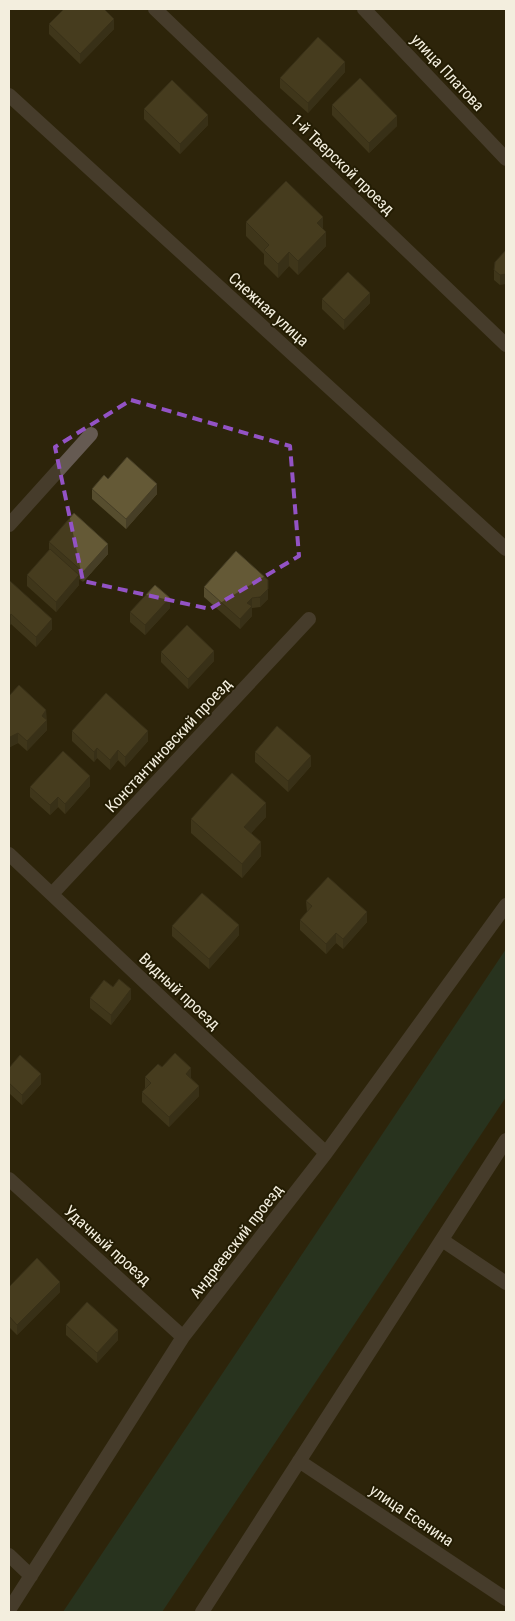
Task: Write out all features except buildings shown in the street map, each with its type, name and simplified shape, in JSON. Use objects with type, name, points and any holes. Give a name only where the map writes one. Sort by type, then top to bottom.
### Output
[{"type":"street","name":"1-й Тверской проезд","points":[[155,9],[506,345]]},
{"type":"street","name":"улица Платова","points":[[364,9],[506,159]]},
{"type":"street","name":"Снежная улица","points":[[9,94],[506,549]]},
{"type":"street","points":[[9,525],[91,434]]},
{"type":"street","name":"Константиновский проезд","points":[[52,894],[308,619]]},
{"type":"street","name":"Видный проезд","points":[[9,854],[326,1153]]},
{"type":"street","name":"Андреевский проезд","points":[[9,1610],[183,1337],[326,1153],[506,905]]},
{"type":"street","points":[[202,1612],[506,1140]]},
{"type":"street","name":"Удачный проезд","points":[[9,1179],[183,1337]]},
{"type":"street","points":[[442,1240],[506,1282]]},
{"type":"street","name":"улица Есенина","points":[[299,1461],[506,1599]]},
{"type":"street","points":[[9,1555],[31,1576]]},
{"type":"highlighted area","points":[[131,400],[290,446],[299,556],[210,609],[83,581],[55,447]]},
{"type":"green space","points":[[506,949],[506,1097],[162,1612],[63,1612]]}]
